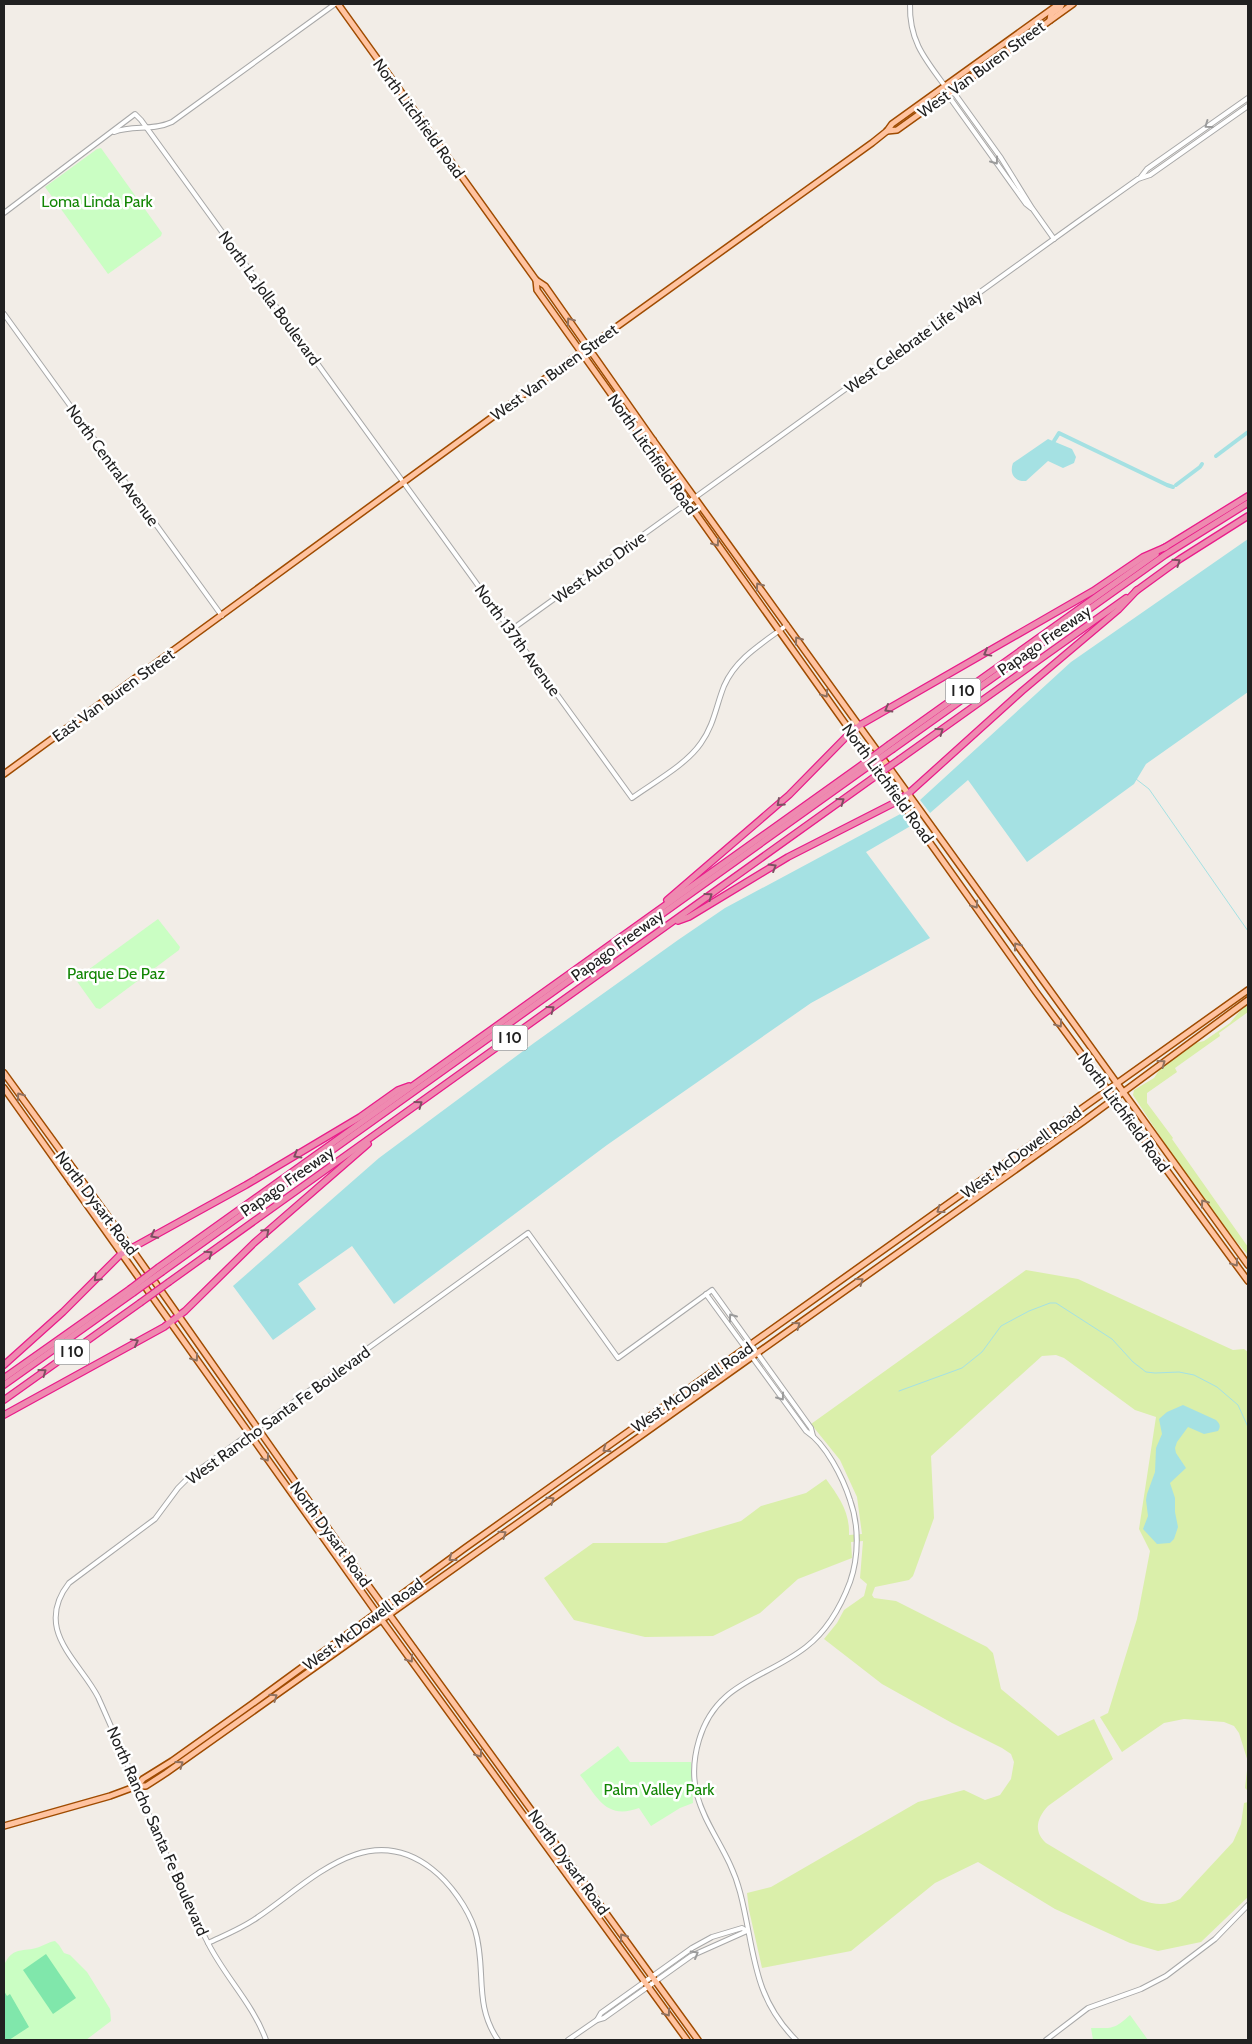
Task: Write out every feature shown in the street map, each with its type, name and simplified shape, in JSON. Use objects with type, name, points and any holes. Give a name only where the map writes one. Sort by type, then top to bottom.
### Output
[{"type":"highway","name":"Papago Freeway","points":[[4,1378],[131,1291],[414,1085],[1063,624],[1166,547],[1248,496]]},
{"type":"highway","points":[[1063,624],[1180,544],[1248,503]]},
{"type":"highway","name":"Papago Freeway","points":[[4,1400],[1180,559],[1248,516]]},
{"type":"highway","points":[[653,914],[682,885],[789,795],[860,725],[1055,613],[1112,579],[1144,557],[1166,547]]},
{"type":"highway","points":[[669,924],[689,917],[788,857],[900,800],[1054,663],[1118,610],[1137,590]]},
{"type":"highway","points":[[160,1270],[864,766]]},
{"type":"highway","points":[[4,1365],[121,1254],[253,1181],[360,1116],[398,1090],[414,1085]]},
{"type":"highway","points":[[4,1415],[179,1316],[254,1243],[360,1152],[379,1132]]},
{"type":"highway","points":[[4,1385],[131,1291]]},
{"type":"main road","name":"North Litchfield Road","points":[[336,4],[536,280],[545,286],[653,440],[1248,1265]]},
{"type":"main road","points":[[1050,20],[1051,14],[1061,4]]},
{"type":"main road","name":"West Van Buren Street","points":[[222,616],[581,352],[888,131],[892,124],[1061,4]]},
{"type":"main road","name":"West Van Buren Street","points":[[888,131],[897,130],[1073,4]]},
{"type":"main road","points":[[945,86],[949,92]]},
{"type":"main road","name":"North Litchfield Road","points":[[536,280],[537,290],[630,423],[1107,1091],[1248,1281]]},
{"type":"main road","points":[[630,423],[637,425],[646,438],[653,440]]},
{"type":"main road","points":[[648,448],[655,448],[663,459],[668,460]]},
{"type":"main road","name":"East Van Buren Street","points":[[4,774],[222,616]]},
{"type":"main road","name":"West McDowell Road","points":[[137,1786],[143,1779],[172,1761],[252,1704],[1248,990]]},
{"type":"main road","name":"West McDowell Road","points":[[4,1826],[110,1796],[137,1786],[146,1786],[159,1778],[752,1358],[1114,1099],[1248,1000]]},
{"type":"main road","name":"North Dysart Road","points":[[4,1073],[131,1248],[257,1430],[384,1608],[698,2040]]},
{"type":"main road","name":"North Dysart Road","points":[[4,1088],[68,1181],[381,1619],[687,2040]]},
{"type":"main road","points":[[1008,1162],[1014,1170]]},
{"type":"main road","points":[[68,1181],[78,1186],[89,1200],[94,1199]]},
{"type":"main road","points":[[1222,1245],[1230,1240]]},
{"type":"main road","points":[[565,1478],[571,1486]]},
{"type":"main road","points":[[315,1659],[319,1664]]},
{"type":"main road","points":[[252,1704],[256,1709]]},
{"type":"street","points":[[4,212],[107,135],[127,128],[159,126],[168,123],[336,4]]},
{"type":"street","points":[[910,4],[913,34],[926,61],[945,86]]},
{"type":"street","points":[[949,92],[950,98],[971,128],[1054,239]]},
{"type":"street","name":"West Celebrate Life Way","points":[[688,503],[1138,179],[1147,168],[1248,98]]},
{"type":"street","points":[[1238,104],[1242,110]]},
{"type":"street","name":"West Celebrate Life Way","points":[[1138,179],[1150,175],[1248,106]]},
{"type":"street","name":"North La Jolla Boulevard","points":[[107,135],[135,114],[403,482]]},
{"type":"street","name":"North Central Avenue","points":[[4,314],[222,616]]},
{"type":"street","name":"North 137th Avenue","points":[[403,482],[632,798],[685,759],[698,747],[712,726],[723,690],[732,672],[747,655],[779,631]]},
{"type":"street","name":"West Auto Drive","points":[[511,630],[688,503]]},
{"type":"street","points":[[779,631],[787,625]]},
{"type":"street","name":"West Rancho Santa Fe Boulevard","points":[[56,1619],[60,1597],[73,1579],[155,1520],[184,1482],[528,1234],[618,1358],[706,1294]]},
{"type":"street","points":[[796,2040],[784,2028],[770,2006],[758,1977],[741,1897],[735,1878],[698,1801],[694,1774],[698,1740],[706,1720],[730,1692],[743,1682],[795,1655],[827,1626],[840,1606],[847,1590],[852,1574],[856,1534],[852,1504],[844,1482],[813,1436],[811,1428],[712,1290],[706,1294],[806,1432],[813,1436]]},
{"type":"street","name":"North Rancho Santa Fe Boulevard","points":[[56,1619],[61,1640],[92,1686],[208,1943],[249,2005],[266,2040]]},
{"type":"street","points":[[208,1943],[250,1923],[329,1866],[348,1856],[379,1850],[404,1854],[423,1862],[437,1873],[452,1890],[470,1918],[478,1942],[482,2005],[498,2040]]},
{"type":"street","points":[[1046,2040],[1088,2008],[1141,1989],[1166,1976],[1215,1939],[1248,1905]]},
{"type":"street","points":[[568,2040],[597,2020],[601,2014],[653,1979],[680,1955],[705,1941],[742,1928],[747,1931]]},
{"type":"green space","name":"Loma Linda Park","points":[[101,148],[162,233],[161,236],[108,274],[45,187]]},
{"type":"green space","name":"Parque De Paz","points":[[158,919],[180,947],[179,950],[100,1009],[96,1008],[76,980],[77,978]]},
{"type":"green space","points":[[1248,1005],[1248,1012],[1219,1033],[1220,1036],[1175,1068],[1177,1072],[1147,1093],[1147,1103],[1248,1247],[1248,1255],[1227,1231],[1171,1153],[1133,1095],[1134,1090],[1154,1078],[1160,1069],[1196,1043],[1204,1041],[1230,1023]]},
{"type":"green space","points":[[1026,1270],[1078,1279],[1233,1350],[1244,1349],[1248,1352],[1248,1762],[1239,1733],[1234,1726],[1224,1722],[1184,1719],[1164,1723],[1122,1752],[1100,1717],[1108,1713],[1137,1619],[1150,1551],[1139,1529],[1156,1417],[1135,1410],[1064,1358],[1056,1355],[1042,1356],[931,1456],[934,1518],[913,1576],[909,1580],[875,1587],[872,1595],[874,1598],[896,1601],[987,1647],[993,1653],[1001,1689],[1058,1736],[1094,1719],[1113,1759],[1048,1806],[1044,1811],[1039,1820],[1038,1829],[1039,1834],[1046,1843],[1141,1900],[1156,1904],[1170,1903],[1180,1899],[1233,1842],[1241,1824],[1244,1803],[1248,1802],[1248,1897],[1201,1942],[1158,1951],[1130,1943],[1055,1909],[978,1862],[935,1883],[851,1951],[762,1968],[747,1893],[771,1887],[918,1802],[964,1790],[985,1800],[1000,1795],[1011,1779],[1014,1762],[1011,1754],[882,1684],[824,1639],[837,1623],[844,1610],[864,1596],[867,1584],[860,1578],[863,1541],[851,1542],[852,1558],[798,1579],[760,1613],[713,1636],[645,1637],[574,1620],[544,1578],[593,1543],[666,1543],[741,1521],[761,1506],[806,1493],[826,1479],[846,1512],[849,1535],[862,1534],[857,1497],[840,1460],[811,1424]]},
{"type":"green space","name":"Palm Valley Park","points":[[618,1746],[630,1762],[691,1762],[693,1803],[680,1808],[651,1826],[639,1808],[618,1811],[604,1805],[580,1775]]},
{"type":"green space","points":[[1248,1762],[1248,1791],[1245,1788]]},
{"type":"green space","points":[[55,1941],[64,1953],[70,1955],[87,1972],[110,2009],[111,2021],[86,2040],[4,2040],[4,1965],[7,1959],[21,1950],[36,1948]]},
{"type":"green space","points":[[46,1954],[76,1998],[53,2014],[23,1970]]},
{"type":"green space","points":[[4,1991],[7,1996],[10,1994],[29,2027],[9,2040],[4,2040]]},
{"type":"green space","points":[[1130,2015],[1148,2040],[1093,2040],[1091,2028],[1116,2026]]},
{"type":"water","points":[[1048,439],[1072,449],[1076,457],[1074,463],[1063,468],[1048,461],[1026,481],[1016,479],[1012,474],[1013,463]]},
{"type":"water","points":[[1248,539],[1248,692],[1146,764],[1134,784],[1027,862],[968,780],[930,813],[920,800],[1071,662]]},
{"type":"water","points":[[904,812],[914,824],[866,852],[930,938],[811,1003],[607,1145],[394,1304],[352,1246],[298,1284],[316,1309],[273,1340],[233,1286],[379,1158],[534,1043],[725,908]]},
{"type":"water","points":[[1183,1405],[1216,1420],[1220,1428],[1218,1431],[1204,1434],[1188,1427],[1177,1442],[1176,1453],[1186,1468],[1170,1483],[1175,1498],[1178,1527],[1174,1539],[1170,1543],[1157,1544],[1143,1529],[1148,1516],[1146,1500],[1155,1472],[1156,1448],[1162,1434],[1159,1419],[1167,1412]]},
{"type":"waterway","points":[[1216,456],[1248,432]]},
{"type":"waterway","points":[[1054,441],[1059,433],[1173,487]]},
{"type":"waterway","points":[[1176,485],[1202,464]]},
{"type":"waterway","points":[[1136,779],[1149,789],[1248,931]]},
{"type":"waterway","points":[[899,1391],[962,1368],[982,1352],[1001,1326],[1029,1311],[1050,1303],[1056,1303],[1112,1339],[1133,1362],[1146,1372],[1179,1372],[1194,1375],[1217,1387],[1238,1405],[1248,1427]]},
{"type":"waterway","points":[[1248,1721],[1248,1732]]}]
